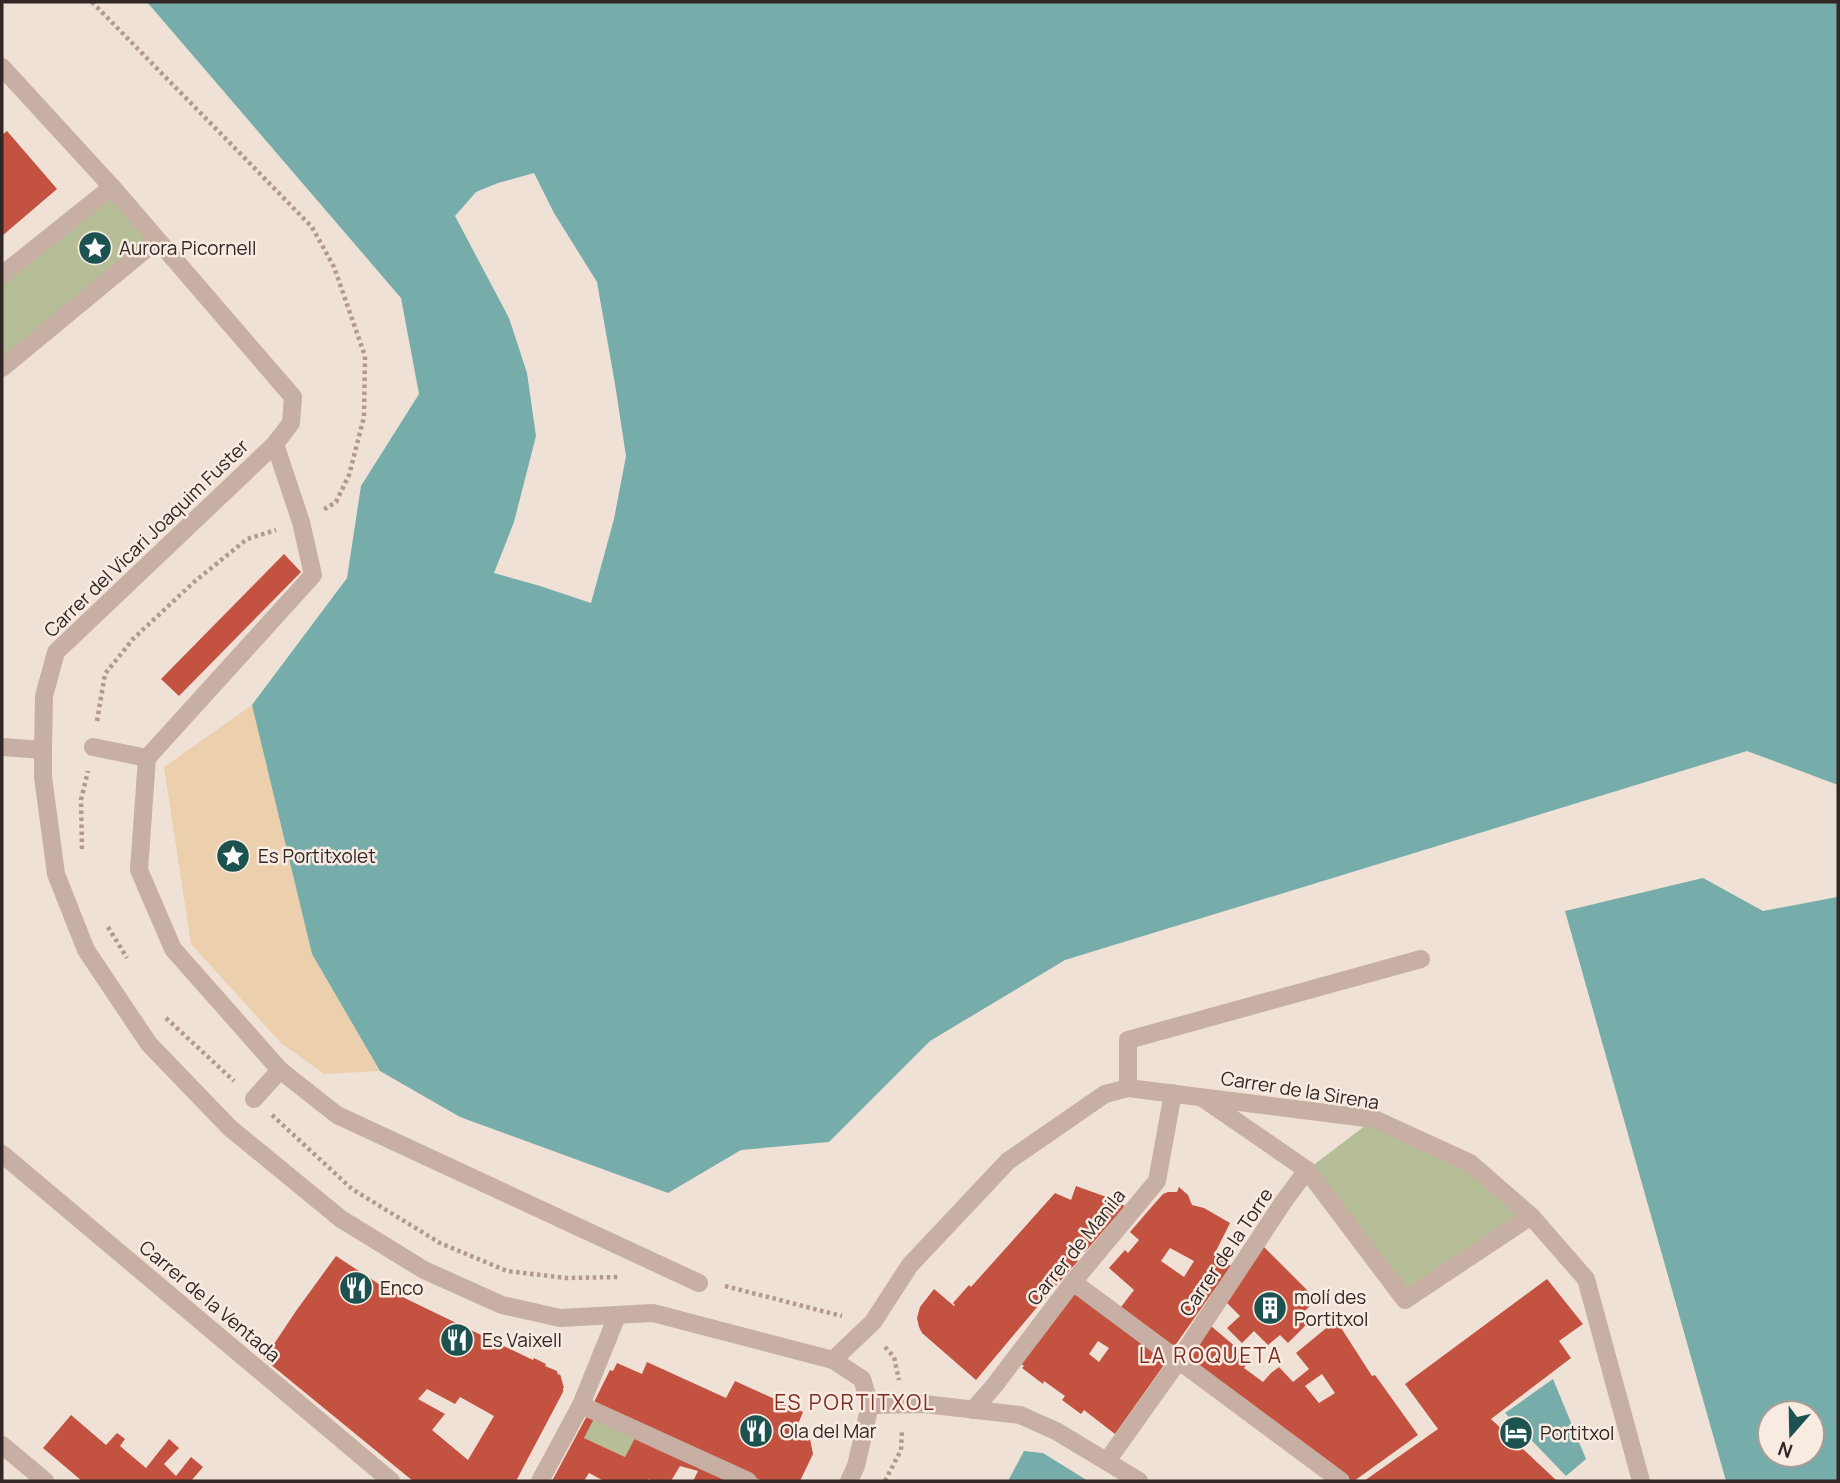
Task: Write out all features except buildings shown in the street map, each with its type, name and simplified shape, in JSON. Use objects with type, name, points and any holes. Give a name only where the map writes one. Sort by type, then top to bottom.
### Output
[{"type":"street","name":"Carrer del Vicari Joaquim Fuster","points":[[2,67],[112,187],[293,397],[291,423],[275,444],[56,652],[44,696],[43,777],[56,874],[86,950],[149,1044],[229,1128],[341,1219],[424,1270],[502,1305],[560,1318],[653,1313],[833,1360],[862,1379],[870,1405]]},
{"type":"street","points":[[2,275],[112,187]]},
{"type":"street","points":[[2,368],[157,240]]},
{"type":"street","points":[[275,444],[301,522],[313,575],[147,758],[139,870],[173,949],[279,1070],[337,1115],[699,1283]]},
{"type":"street","points":[[2,747],[43,750]]},
{"type":"street","points":[[93,747],[147,758]]},
{"type":"street","points":[[1128,1088],[1128,1040],[1421,959]]},
{"type":"street","points":[[254,1099],[279,1070]]},
{"type":"street","name":"Carrer de la Sirena","points":[[833,1360],[873,1322],[911,1265],[1008,1161],[1105,1094],[1128,1088],[1374,1119],[1470,1163],[1531,1216],[1586,1279],[1641,1481]]},
{"type":"street","name":"Carrer de Manila","points":[[973,1410],[1073,1282],[1157,1181],[1174,1093]]},
{"type":"street","points":[[1201,1097],[1307,1170],[1405,1300],[1531,1216]]},
{"type":"street","name":"Carrer de la Ventada","points":[[2,1154],[391,1481]]},
{"type":"street","name":"Carrer de la Torre","points":[[1107,1461],[1180,1360],[1307,1170]]},
{"type":"street","points":[[1073,1282],[1341,1481]]},
{"type":"street","points":[[540,1481],[581,1405],[617,1315]]},
{"type":"street","points":[[849,1481],[856,1466],[870,1405],[924,1404],[1020,1415],[1056,1431],[1139,1481]]},
{"type":"street","points":[[581,1405],[748,1481]]},
{"type":"street","points":[[2,1445],[45,1481]]},
{"type":"path","points":[[82,860],[81,800],[105,674],[132,639],[194,582],[247,539],[301,522],[336,502],[349,475],[365,417],[365,356],[334,267],[312,227],[92,2]]},
{"type":"path","points":[[103,919],[131,966]]},
{"type":"path","points":[[160,1012],[352,1189],[440,1243],[507,1271],[566,1278],[627,1276]]},
{"type":"green space","points":[[112,187],[157,240],[2,368],[2,275]]},
{"type":"green space","points":[[1374,1119],[1470,1163],[1531,1216],[1405,1300],[1307,1170]]},
{"type":"green space","points":[[596,1415],[637,1434],[625,1457],[584,1438]]},
{"type":"sand","name":"Es Portitxolet","points":[[252,705],[312,954],[380,1071],[324,1074],[281,1043],[191,944],[164,767]]},
{"type":"water","points":[[147,2],[1838,2],[1838,785],[1747,751],[1065,960],[930,1041],[829,1142],[741,1150],[668,1193],[460,1117],[380,1071],[312,954],[252,705],[347,578],[361,486],[419,394],[401,298]]},
{"type":"water","points":[[1703,878],[1763,911],[1837,897],[1838,894],[1838,1481],[1726,1481],[1565,911]]},
{"type":"water","points":[[1553,1379],[1586,1459],[1566,1476],[1505,1413]]},
{"type":"water","points":[[1024,1451],[1043,1453],[1088,1481],[1008,1481]]},
{"type":"pier","points":[[534,173],[554,213],[597,282],[626,456],[614,519],[591,603],[494,573],[514,522],[536,436],[527,373],[509,318],[455,216],[476,192]]},
{"type":"place","name":"Aurora Picornell","points":[[95,248]]},
{"type":"place","name":"Es Portitxolet","points":[[233,856]]},
{"type":"place","name":"Enco","points":[[356,1288]]},
{"type":"place","name":"molí des Portitxol","points":[[1270,1308]]},
{"type":"place","name":"Es Vaixell","points":[[457,1340]]},
{"type":"place","name":"Ola del Mar","points":[[756,1431]]},
{"type":"place","name":"Portitxol","points":[[1516,1433]]},
{"type":"district","name":"LA ROQUETA","points":[[1211,1356]]},
{"type":"district","name":"ES PORTITXOL","points":[[855,1403]]}]
